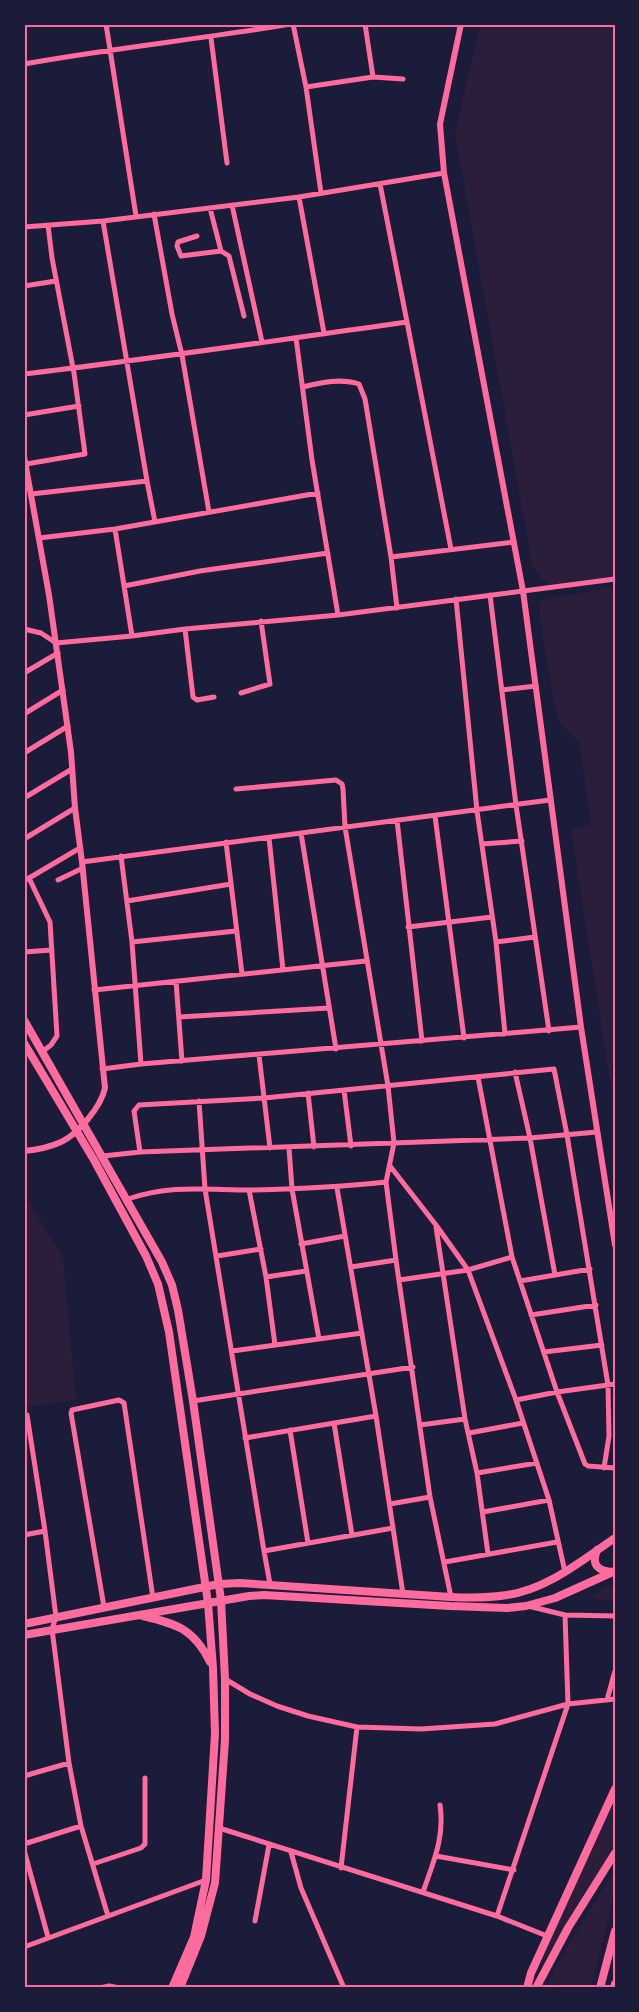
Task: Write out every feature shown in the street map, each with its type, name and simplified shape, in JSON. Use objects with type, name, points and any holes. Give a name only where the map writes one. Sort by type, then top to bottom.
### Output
[{"type":"main road","points":[[24,1020],[162,1262],[172,1286],[182,1331],[221,1600],[226,1721],[215,1882],[201,1936],[180,1988]]},
{"type":"main road","points":[[24,1043],[94,1160],[134,1235],[158,1284],[169,1332],[208,1603],[215,1734],[206,1880],[194,1937],[172,1988]]},
{"type":"main road","points":[[24,1624],[219,1584],[270,1584],[451,1597],[484,1598],[509,1595],[528,1590],[565,1572],[615,1538]]},
{"type":"main road","points":[[597,1550],[594,1557],[595,1564],[600,1569],[614,1571]]},
{"type":"main road","points":[[24,1635],[221,1600],[264,1595],[483,1608],[526,1606],[580,1588],[614,1571]]},
{"type":"main road","points":[[137,1615],[178,1625],[188,1631],[198,1640],[213,1668]]},
{"type":"main road","points":[[527,1988],[547,1936],[615,1789]]},
{"type":"main road","points":[[536,1988],[568,1928],[615,1852]]},
{"type":"main road","points":[[600,1988],[615,1931]]},
{"type":"street","points":[[106,24],[136,216]]},
{"type":"street","points":[[24,63],[110,49],[211,38],[292,24],[306,87],[321,193]]},
{"type":"street","points":[[365,24],[373,77]]},
{"type":"street","points":[[461,24],[440,124],[444,173],[523,591],[581,1027],[615,1245]]},
{"type":"street","points":[[211,38],[227,163]]},
{"type":"street","points":[[306,87],[373,77],[403,80]]},
{"type":"street","points":[[24,227],[298,197],[444,173]]},
{"type":"street","points":[[380,184],[451,549]]},
{"type":"street","points":[[298,197],[324,333]]},
{"type":"street","points":[[232,205],[262,342]]},
{"type":"street","points":[[210,208],[221,251]]},
{"type":"street","points":[[154,214],[172,314],[182,355],[209,512]]},
{"type":"street","points":[[103,220],[155,522]]},
{"type":"street","points":[[26,464],[86,454],[48,225]]},
{"type":"street","points":[[197,237],[178,242],[177,246],[181,256],[221,251],[229,256],[244,316]]},
{"type":"street","points":[[24,286],[56,282]]},
{"type":"street","points":[[24,374],[182,355],[407,322]]},
{"type":"street","points":[[296,338],[338,615]]},
{"type":"street","points":[[303,387],[319,382],[349,381],[359,384],[365,399],[397,608]]},
{"type":"street","points":[[24,416],[79,406]]},
{"type":"street","points":[[24,456],[58,653],[68,726],[105,1088],[75,1131],[59,1143],[24,1151]]},
{"type":"street","points":[[24,497],[147,482]]},
{"type":"street","points":[[39,538],[114,529],[318,493]]},
{"type":"street","points":[[114,529],[132,636]]},
{"type":"street","points":[[391,557],[514,542]]},
{"type":"street","points":[[124,586],[200,571],[328,554]]},
{"type":"street","points":[[25,630],[41,633],[56,643],[338,615],[615,579]]},
{"type":"street","points":[[490,595],[516,805],[549,1031]]},
{"type":"street","points":[[456,599],[477,811],[496,942],[505,1034]]},
{"type":"street","points":[[241,693],[270,684],[261,621]]},
{"type":"street","points":[[184,629],[193,697],[197,700],[213,697]]},
{"type":"street","points":[[24,673],[58,653]]},
{"type":"street","points":[[502,690],[536,686]]},
{"type":"street","points":[[24,714],[63,690]]},
{"type":"street","points":[[24,753],[68,726]]},
{"type":"street","points":[[24,798],[72,770]]},
{"type":"street","points":[[236,789],[336,780],[342,784],[345,827],[388,1086],[394,1143],[386,1182],[396,1260],[430,1497],[451,1597]]},
{"type":"street","points":[[58,880],[82,865],[121,856],[550,800]]},
{"type":"street","points":[[24,839],[75,808]]},
{"type":"street","points":[[435,816],[464,1038]]},
{"type":"street","points":[[397,820],[422,1041]]},
{"type":"street","points":[[301,833],[336,1049]]},
{"type":"street","points":[[269,838],[283,970]]},
{"type":"street","points":[[482,844],[522,841]]},
{"type":"street","points":[[226,842],[242,974]]},
{"type":"street","points":[[43,1051],[57,1036],[50,922],[26,879],[80,848]]},
{"type":"street","points":[[121,856],[132,942],[141,1064]]},
{"type":"street","points":[[127,901],[231,884]]},
{"type":"street","points":[[408,927],[492,917]]},
{"type":"street","points":[[132,942],[236,931]]},
{"type":"street","points":[[496,942],[535,937]]},
{"type":"street","points":[[24,952],[52,950]]},
{"type":"street","points":[[94,990],[366,961]]},
{"type":"street","points":[[176,981],[182,1061]]},
{"type":"street","points":[[179,1017],[329,1008]]},
{"type":"street","points":[[102,1070],[141,1064],[581,1027]]},
{"type":"street","points":[[259,1055],[270,1149]]},
{"type":"street","points":[[140,1152],[134,1111],[139,1105],[264,1098],[515,1072],[555,1070],[602,1344],[612,1384],[609,1436],[604,1468]]},
{"type":"street","points":[[515,1072],[530,1138],[555,1275]]},
{"type":"street","points":[[478,1077],[512,1257],[557,1392],[585,1464],[588,1467],[615,1468]]},
{"type":"street","points":[[344,1090],[351,1146]]},
{"type":"street","points":[[308,1093],[314,1147]]},
{"type":"street","points":[[199,1101],[206,1189],[270,1584]]},
{"type":"street","points":[[103,1156],[140,1152],[530,1138],[597,1132]]},
{"type":"street","points":[[290,1148],[292,1189],[319,1339]]},
{"type":"street","points":[[390,1166],[468,1270],[516,1400],[549,1500],[565,1572]]},
{"type":"street","points":[[128,1199],[160,1189],[337,1188],[386,1182]]},
{"type":"street","points":[[337,1188],[376,1416],[403,1594]]},
{"type":"street","points":[[249,1190],[266,1277],[275,1345]]},
{"type":"street","points":[[436,1225],[488,1554]]},
{"type":"street","points":[[302,1244],[345,1236]]},
{"type":"street","points":[[216,1256],[261,1249]]},
{"type":"street","points":[[399,1280],[468,1270],[512,1257]]},
{"type":"street","points":[[351,1267],[396,1260]]},
{"type":"street","points":[[520,1281],[590,1269]]},
{"type":"street","points":[[266,1277],[306,1271]]},
{"type":"street","points":[[531,1315],[596,1305]]},
{"type":"street","points":[[232,1351],[362,1333]]},
{"type":"street","points":[[544,1352],[602,1344]]},
{"type":"street","points":[[193,1401],[413,1367]]},
{"type":"street","points":[[516,1400],[612,1384]]},
{"type":"street","points":[[104,1607],[72,1410],[119,1400],[124,1403],[153,1598]]},
{"type":"street","points":[[27,1415],[56,1617],[52,1629],[69,1763],[81,1826],[108,1916]]},
{"type":"street","points":[[245,1438],[376,1416]]},
{"type":"street","points":[[420,1425],[465,1419]]},
{"type":"street","points":[[334,1423],[352,1535]]},
{"type":"street","points":[[469,1433],[523,1423]]},
{"type":"street","points":[[290,1430],[308,1543]]},
{"type":"street","points":[[24,1449],[32,1448]]},
{"type":"street","points":[[477,1473],[537,1463]]},
{"type":"street","points":[[390,1504],[430,1497]]},
{"type":"street","points":[[483,1512],[549,1500]]},
{"type":"street","points":[[264,1551],[393,1528]]},
{"type":"street","points":[[24,1535],[45,1531]]},
{"type":"street","points":[[445,1562],[557,1542]]},
{"type":"street","points":[[526,1606],[565,1615],[615,1616]]},
{"type":"street","points":[[497,1916],[568,1704],[565,1615]]},
{"type":"street","points":[[607,1700],[615,1671]]},
{"type":"street","points":[[225,1679],[277,1706],[308,1716],[357,1727],[421,1729],[495,1724],[568,1704],[615,1699]]},
{"type":"street","points":[[341,1868],[357,1727]]},
{"type":"street","points":[[24,1776],[69,1763]]},
{"type":"street","points":[[93,1864],[141,1848],[145,1844],[145,1778]]},
{"type":"street","points":[[423,1892],[436,1856],[442,1829],[440,1805]]},
{"type":"street","points":[[24,1844],[81,1826]]},
{"type":"street","points":[[219,1828],[497,1916],[547,1936]]},
{"type":"street","points":[[255,1921],[269,1845]]},
{"type":"street","points":[[24,1850],[48,1938]]},
{"type":"street","points":[[291,1852],[301,1888],[344,1988]]},
{"type":"street","points":[[436,1856],[514,1870]]},
{"type":"street","points":[[24,1947],[206,1880]]},
{"type":"street","points":[[100,1988],[109,1986],[120,1988]]},
{"type":"shaded area","points":[[480,24],[615,24],[615,577],[556,587],[542,579],[532,564],[455,134]]},
{"type":"shaded area","points":[[615,587],[615,1112],[571,830],[591,824],[579,742],[560,724],[556,713],[539,613],[540,603],[545,599]]},
{"type":"shaded area","points":[[24,1195],[63,1257],[76,1400],[24,1407]]},
{"type":"shaded area","points":[[615,1583],[615,1602],[587,1598]]},
{"type":"shaded area","points":[[615,1801],[615,1846],[539,1969],[553,1931]]},
{"type":"shaded area","points":[[615,1869],[615,1892],[591,1988],[546,1988],[560,1959]]}]
